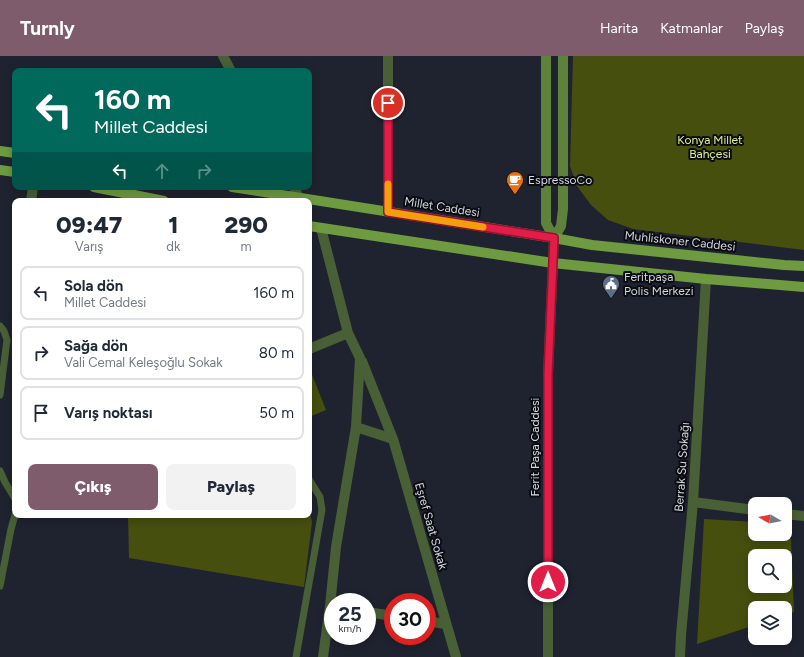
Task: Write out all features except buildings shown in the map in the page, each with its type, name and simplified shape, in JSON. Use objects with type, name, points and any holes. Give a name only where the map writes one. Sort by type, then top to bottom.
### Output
[{"type":"main road","name":"Ferit Paşa Caddesi","points":[[546,56],[546,223],[554,238]]},
{"type":"main road","name":"Ferit Paşa Caddesi","points":[[554,238],[561,226],[563,209],[563,56]]},
{"type":"main road","points":[[0,151],[12,153]]},
{"type":"main road","points":[[0,170],[12,172]]},
{"type":"main road","points":[[109,190],[149,198]]},
{"type":"main road","name":"Millet Caddesi","points":[[250,190],[299,198]]},
{"type":"main road","name":"Millet Caddesi","points":[[312,200],[554,238]]},
{"type":"main road","points":[[312,226],[553,263],[706,279],[804,287]]},
{"type":"main road","name":"Muhliskoner Caddesi","points":[[554,238],[600,246],[804,266]]},
{"type":"street","points":[[223,56],[229,68]]},
{"type":"street","points":[[388,56],[388,212]]},
{"type":"street","points":[[295,190],[299,198]]},
{"type":"street","name":"Eşref Saat Sokak","points":[[321,228],[348,333],[360,358],[393,439],[445,624],[456,657]]},
{"type":"street","name":"Ferit Paşa Caddesi","points":[[548,657],[548,375],[554,238]]},
{"type":"street","name":"Berrak Su Sokağı","points":[[680,657],[693,502],[706,279]]},
{"type":"street","points":[[312,348],[348,333]]},
{"type":"street","points":[[333,593],[336,547],[356,427],[360,358]]},
{"type":"street","points":[[356,427],[393,439]]},
{"type":"street","points":[[693,502],[748,509]]},
{"type":"street","points":[[792,515],[804,516]]},
{"type":"street","points":[[436,622],[445,624]]},
{"type":"street","points":[[323,657],[325,645]]},
{"type":"lane","points":[[0,326],[7,340],[0,395]]},
{"type":"lane","points":[[0,471],[2,482],[12,495]]},
{"type":"lane","points":[[296,657],[322,510],[320,497],[312,484]]},
{"type":"lane","points":[[0,586],[14,518]]},
{"type":"green space","name":"Konya Millet Bahçesi","points":[[573,56],[804,56],[804,250],[633,229],[608,220],[591,205],[577,186],[570,166]]},
{"type":"green space","points":[[312,375],[326,410],[312,416]]},
{"type":"green space","points":[[128,518],[311,518],[312,522],[304,587],[129,558]]},
{"type":"green space","points":[[704,519],[748,522],[748,541],[791,541],[791,549],[748,549],[748,593],[792,593],[792,563],[794,612],[792,613],[792,601],[748,601],[748,627],[697,644]]},
{"type":"slow traffic","points":[[388,184],[388,212],[483,227]]},
{"type":"place","name":"EspressoCo","points":[[515,195]]},
{"type":"place","name":"Feritpaşa Polis Merkezi","points":[[611,299]]},
{"type":"route","points":[[388,103],[388,212],[554,238],[548,375],[548,582]]}]
